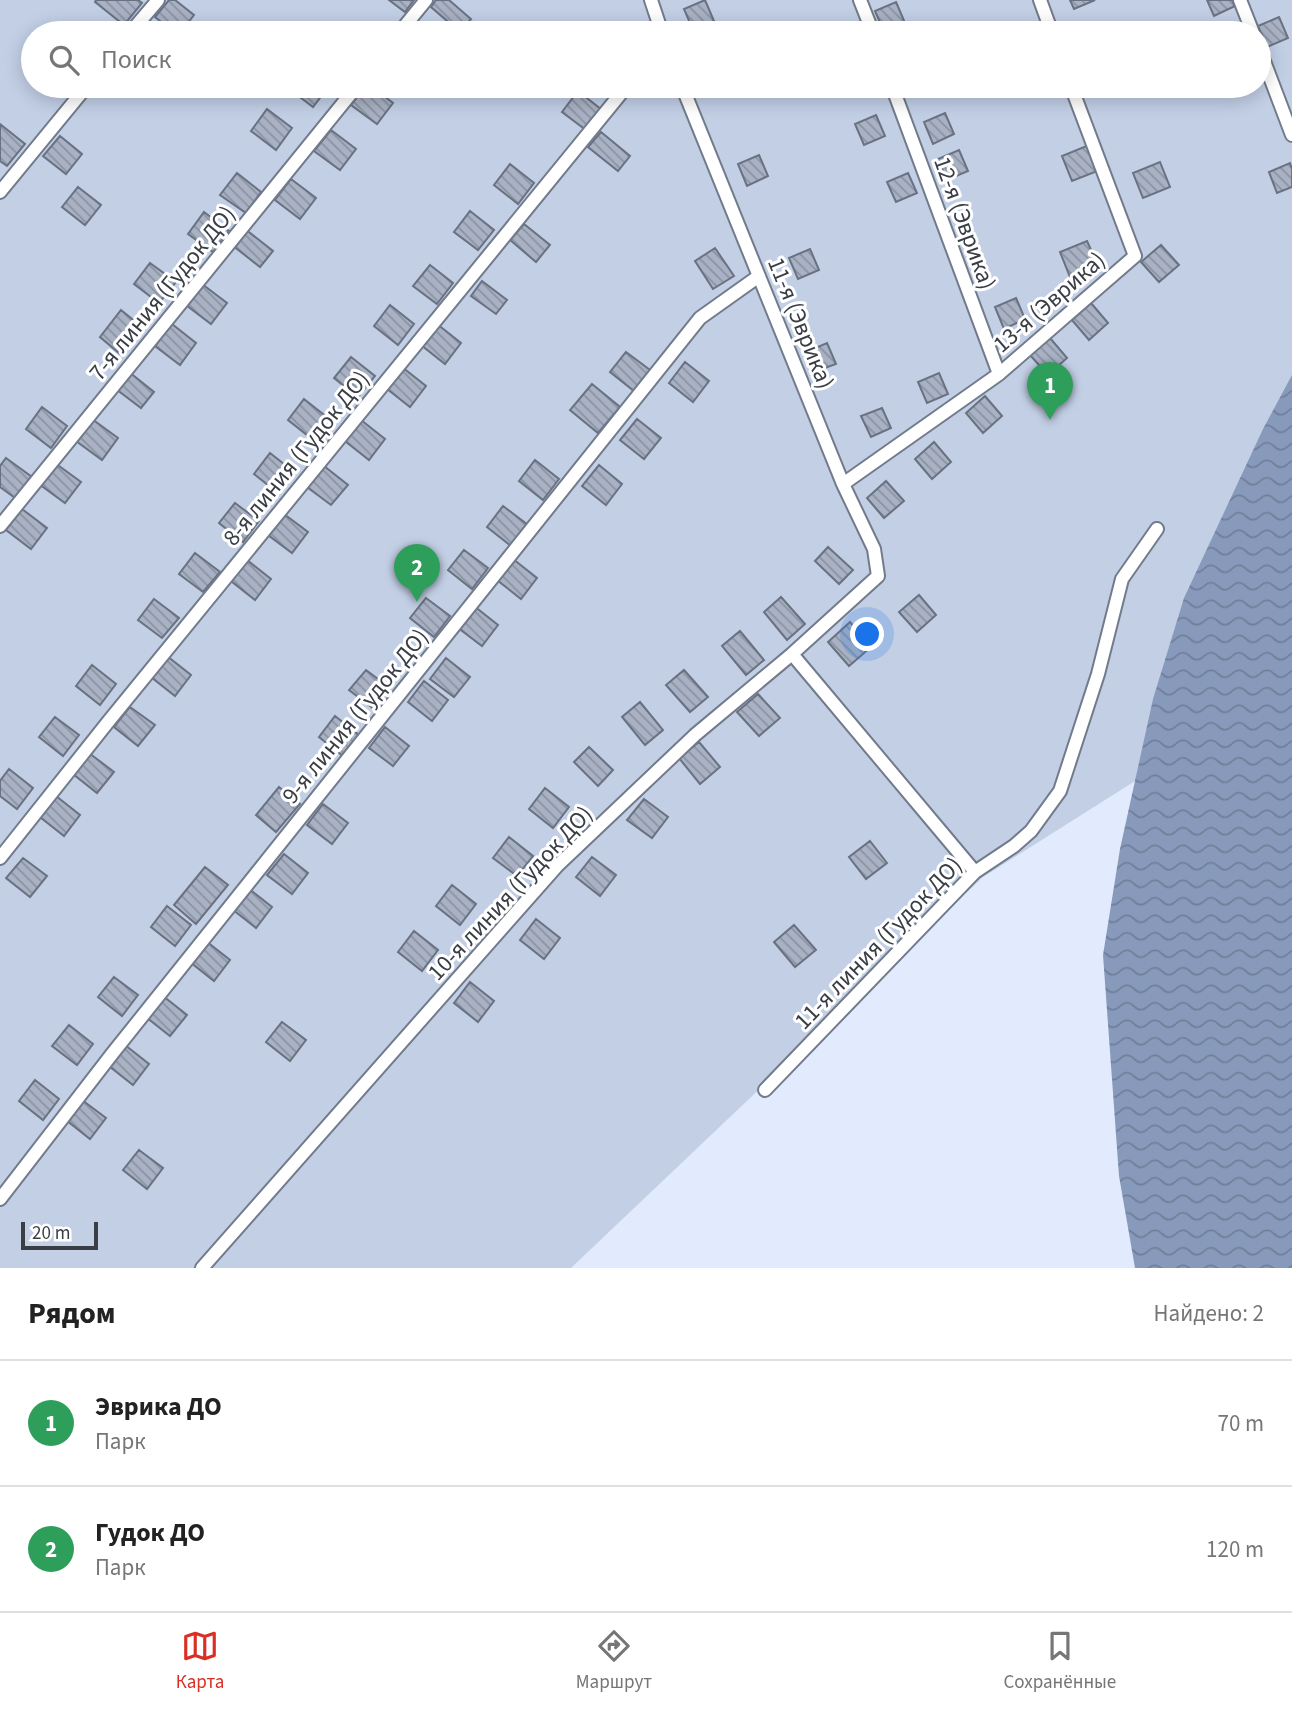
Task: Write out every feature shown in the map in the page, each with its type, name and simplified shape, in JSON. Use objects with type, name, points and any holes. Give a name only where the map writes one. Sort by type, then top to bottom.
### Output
[{"type":"lane","points":[[141,21],[158,0]]},
{"type":"lane","points":[[409,21],[426,0]]},
{"type":"lane","points":[[651,0],[658,21]]},
{"type":"lane","points":[[860,0],[868,21]]},
{"type":"lane","points":[[1040,0],[1048,21]]},
{"type":"lane","points":[[1240,0],[1248,21]]},
{"type":"lane","points":[[1271,80],[1292,135]]},
{"type":"lane","points":[[0,192],[78,98]]},
{"type":"lane","name":"7-я линия (Гудок ДО)","points":[[0,526],[347,98]]},
{"type":"lane","name":"8-я линия (Гудок ДО)","points":[[0,858],[617,98]]},
{"type":"lane","name":"11-я (Эврика)","points":[[687,98],[843,484],[874,549],[878,576]]},
{"type":"lane","name":"12-я (Эврика)","points":[[896,98],[999,374]]},
{"type":"lane","name":"13-я (Эврика)","points":[[843,484],[999,374],[1135,256],[1076,98]]},
{"type":"lane","name":"9-я линия (Гудок ДО)","points":[[0,1199],[129,1033],[699,318],[759,276]]},
{"type":"lane","name":"11-я линия (Гудок ДО)","points":[[765,1090],[975,872],[1031,831],[1060,791],[1098,674],[1122,579],[1157,528]]},
{"type":"lane","name":"10-я линия (Гудок ДО)","points":[[202,1268],[557,866],[695,735],[792,654],[878,576]]},
{"type":"lane","points":[[792,654],[975,872]]},
{"type":"shaded area","points":[[0,0],[1292,0],[1292,682],[983,877],[571,1268],[0,1268]]},
{"type":"water","points":[[1292,375],[1292,1268],[1135,1268],[1119,1176],[1103,955],[1120,849],[1153,699],[1184,598],[1263,429]]},
{"type":"building","points":[[138,0],[142,3],[127,21],[119,21],[95,2]]},
{"type":"building","points":[[169,0],[175,0],[194,15],[189,21],[160,21],[155,17]]},
{"type":"building","points":[[389,0],[414,0],[405,12]]},
{"type":"building","points":[[436,0],[449,0],[471,19],[447,21],[431,7]]},
{"type":"building","points":[[705,0],[714,21],[689,21],[684,9]]},
{"type":"building","points":[[1070,0],[1095,0],[1074,9]]},
{"type":"building","points":[[1207,0],[1232,0],[1235,6],[1214,16]]},
{"type":"building","points":[[896,2],[904,21],[879,21],[875,11]]},
{"type":"building","points":[[1279,17],[1288,38],[1271,45],[1270,21]]},
{"type":"building","points":[[301,98],[320,98],[313,107]]},
{"type":"building","points":[[357,98],[387,98],[393,103],[377,124],[351,105]]},
{"type":"building","points":[[573,98],[587,98],[602,110],[586,130],[562,112]]},
{"type":"building","points":[[267,109],[292,128],[276,150],[251,131]]},
{"type":"building","points":[[945,113],[954,134],[933,144],[924,122]]},
{"type":"building","points":[[876,115],[885,136],[864,145],[855,124]]},
{"type":"building","points":[[0,124],[25,144],[7,166],[0,161]]},
{"type":"building","points":[[331,130],[356,149],[340,170],[314,151]]},
{"type":"building","points":[[601,132],[630,156],[618,171],[588,147]]},
{"type":"building","points":[[60,136],[82,154],[66,174],[43,156]]},
{"type":"building","points":[[1089,145],[1100,170],[1072,181],[1062,156]]},
{"type":"building","points":[[959,150],[968,171],[947,180],[938,159]]},
{"type":"building","points":[[759,155],[768,176],[747,186],[738,164]]},
{"type":"building","points":[[1160,162],[1170,187],[1143,198],[1133,173]]},
{"type":"building","points":[[1290,163],[1292,187],[1277,193],[1269,172]]},
{"type":"building","points":[[510,164],[534,183],[518,204],[494,185]]},
{"type":"building","points":[[237,173],[261,192],[246,213],[220,195]]},
{"type":"building","points":[[908,173],[917,193],[896,202],[887,182]]},
{"type":"building","points":[[291,179],[316,198],[300,219],[275,200]]},
{"type":"building","points":[[78,187],[101,205],[85,225],[62,207]]},
{"type":"building","points":[[470,211],[494,230],[478,250],[454,232]]},
{"type":"building","points":[[204,212],[229,231],[213,252],[188,234]]},
{"type":"building","points":[[524,224],[550,245],[536,262],[510,240]]},
{"type":"building","points":[[245,229],[273,251],[260,267],[232,245]]},
{"type":"building","points":[[1087,241],[1098,265],[1070,277],[1060,252]]},
{"type":"building","points":[[1161,245],[1179,265],[1159,282],[1141,262]]},
{"type":"building","points":[[715,248],[734,276],[713,289],[695,261]]},
{"type":"building","points":[[810,249],[819,270],[798,279],[789,258]]},
{"type":"building","points":[[150,263],[176,282],[159,303],[134,284]]},
{"type":"building","points":[[430,265],[453,283],[437,304],[413,286]]},
{"type":"building","points":[[482,281],[507,300],[496,314],[471,296]]},
{"type":"building","points":[[202,284],[227,303],[211,324],[186,305]]},
{"type":"building","points":[[1016,298],[1025,319],[1004,329],[995,307]]},
{"type":"building","points":[[1091,303],[1108,323],[1089,340],[1072,320]]},
{"type":"building","points":[[390,305],[414,324],[398,345],[374,326]]},
{"type":"building","points":[[121,310],[142,327],[120,354],[100,337]]},
{"type":"building","points":[[172,324],[196,343],[180,365],[155,346]]},
{"type":"building","points":[[437,324],[461,343],[445,364],[421,345]]},
{"type":"building","points":[[1050,338],[1067,358],[1048,375],[1030,355]]},
{"type":"building","points":[[827,343],[836,364],[814,372],[806,352]]},
{"type":"building","points":[[626,352],[650,370],[634,391],[610,372]]},
{"type":"building","points":[[351,357],[375,376],[358,397],[334,378]]},
{"type":"building","points":[[685,362],[709,381],[693,402],[669,383]]},
{"type":"building","points":[[402,367],[426,386],[410,407],[386,388]]},
{"type":"building","points":[[129,372],[154,392],[141,408],[116,389]]},
{"type":"building","points":[[939,373],[948,394],[927,403],[918,382]]},
{"type":"building","points":[[592,384],[620,407],[598,433],[570,410]]},
{"type":"building","points":[[985,396],[1002,416],[983,433],[966,413]]},
{"type":"building","points":[[304,399],[328,418],[312,439],[288,420]]},
{"type":"building","points":[[42,407],[67,426],[51,448],[26,429]]},
{"type":"building","points":[[882,408],[891,428],[871,437],[861,416]]},
{"type":"building","points":[[92,419],[118,438],[102,460],[76,441]]},
{"type":"building","points":[[637,419],[661,438],[644,459],[620,440]]},
{"type":"building","points":[[361,420],[385,439],[369,460],[345,441]]},
{"type":"building","points":[[934,442],[951,462],[932,479],[915,459]]},
{"type":"building","points":[[270,453],[294,472],[278,493],[254,474]]},
{"type":"building","points":[[6,458],[32,477],[15,498],[0,487],[0,466]]},
{"type":"building","points":[[535,460],[559,479],[543,500],[519,481]]},
{"type":"building","points":[[55,463],[81,482],[65,503],[39,484]]},
{"type":"building","points":[[599,465],[622,484],[606,505],[582,486]]},
{"type":"building","points":[[324,466],[348,485],[331,505],[307,487]]},
{"type":"building","points":[[886,481],[904,501],[884,518],[867,498]]},
{"type":"building","points":[[235,503],[259,521],[243,542],[219,523]]},
{"type":"building","points":[[503,506],[528,525],[511,546],[487,527]]},
{"type":"building","points":[[22,509],[47,528],[31,549],[6,530]]},
{"type":"building","points":[[284,514],[308,532],[292,553],[268,535]]},
{"type":"building","points":[[828,547],[853,570],[839,584],[815,561]]},
{"type":"building","points":[[464,550],[488,568],[472,589],[448,570]]},
{"type":"building","points":[[195,553],[220,572],[203,592],[179,574]]},
{"type":"building","points":[[513,559],[537,578],[521,599],[497,580]]},
{"type":"building","points":[[247,560],[271,579],[255,600],[231,581]]},
{"type":"building","points":[[919,595],[936,615],[917,632],[899,612]]},
{"type":"building","points":[[781,597],[805,624],[787,640],[764,612]]},
{"type":"building","points":[[426,598],[450,616],[434,637],[410,618]]},
{"type":"building","points":[[154,599],[179,618],[162,638],[138,620]]},
{"type":"building","points":[[474,606],[498,625],[482,646],[457,627]]},
{"type":"building","points":[[850,622],[871,647],[849,666],[828,642]]},
{"type":"building","points":[[740,631],[764,660],[746,675],[722,646]]},
{"type":"building","points":[[167,656],[191,675],[175,696],[151,677]]},
{"type":"building","points":[[446,658],[470,677],[454,697],[430,679]]},
{"type":"building","points":[[92,665],[116,684],[100,705],[76,686]]},
{"type":"building","points":[[366,670],[390,688],[374,709],[349,690]]},
{"type":"building","points":[[684,670],[708,697],[690,712],[666,685]]},
{"type":"building","points":[[424,681],[448,700],[432,721],[408,702]]},
{"type":"building","points":[[758,694],[780,718],[759,736],[737,712]]},
{"type":"building","points":[[640,702],[663,730],[645,745],[622,717]]},
{"type":"building","points":[[130,707],[155,725],[138,746],[114,727]]},
{"type":"building","points":[[335,716],[359,735],[343,756],[319,737]]},
{"type":"building","points":[[55,717],[79,735],[63,756],[39,737]]},
{"type":"building","points":[[385,727],[409,746],[393,766],[369,748]]},
{"type":"building","points":[[699,742],[720,767],[700,784],[679,758]]},
{"type":"building","points":[[589,747],[613,770],[598,786],[574,762]]},
{"type":"building","points":[[89,753],[114,772],[97,793],[73,774]]},
{"type":"building","points":[[9,769],[33,788],[17,809],[0,796],[0,781]]},
{"type":"building","points":[[279,787],[300,804],[276,832],[256,815]]},
{"type":"building","points":[[545,788],[569,807],[553,828],[529,809]]},
{"type":"building","points":[[56,796],[80,815],[64,836],[40,817]]},
{"type":"building","points":[[644,799],[668,817],[652,838],[627,820]]},
{"type":"building","points":[[323,804],[348,823],[332,844],[307,825]]},
{"type":"building","points":[[509,837],[533,856],[517,876],[493,858]]},
{"type":"building","points":[[870,841],[887,863],[866,879],[849,857]]},
{"type":"building","points":[[284,854],[308,873],[292,894],[267,875]]},
{"type":"building","points":[[592,857],[616,875],[600,896],[576,877]]},
{"type":"building","points":[[23,858],[47,876],[30,897],[6,878]]},
{"type":"building","points":[[205,867],[228,885],[196,924],[174,905]]},
{"type":"building","points":[[452,885],[476,904],[460,925],[436,906]]},
{"type":"building","points":[[248,888],[272,907],[256,928],[232,909]]},
{"type":"building","points":[[167,906],[191,925],[175,946],[151,927]]},
{"type":"building","points":[[536,919],[560,938],[544,959],[520,940]]},
{"type":"building","points":[[794,925],[816,950],[795,967],[774,942]]},
{"type":"building","points":[[414,931],[438,950],[422,971],[398,952]]},
{"type":"building","points":[[206,941],[230,960],[214,981],[190,962]]},
{"type":"building","points":[[114,977],[138,995],[122,1016],[98,997]]},
{"type":"building","points":[[470,982],[494,1001],[478,1022],[454,1003]]},
{"type":"building","points":[[163,996],[187,1015],[170,1036],[146,1017]]},
{"type":"building","points":[[282,1022],[306,1040],[290,1061],[266,1042]]},
{"type":"building","points":[[69,1025],[93,1044],[77,1065],[52,1046]]},
{"type":"building","points":[[125,1045],[149,1064],[133,1085],[109,1066]]},
{"type":"building","points":[[35,1080],[59,1099],[43,1120],[19,1101]]},
{"type":"building","points":[[82,1100],[106,1118],[90,1139],[66,1120]]},
{"type":"building","points":[[139,1150],[163,1168],[147,1189],[123,1170]]},
{"type":"place","name":"Эврика ДО","points":[[1050,420]]},
{"type":"place","name":"Гудок ДО","points":[[417,602]]}]
